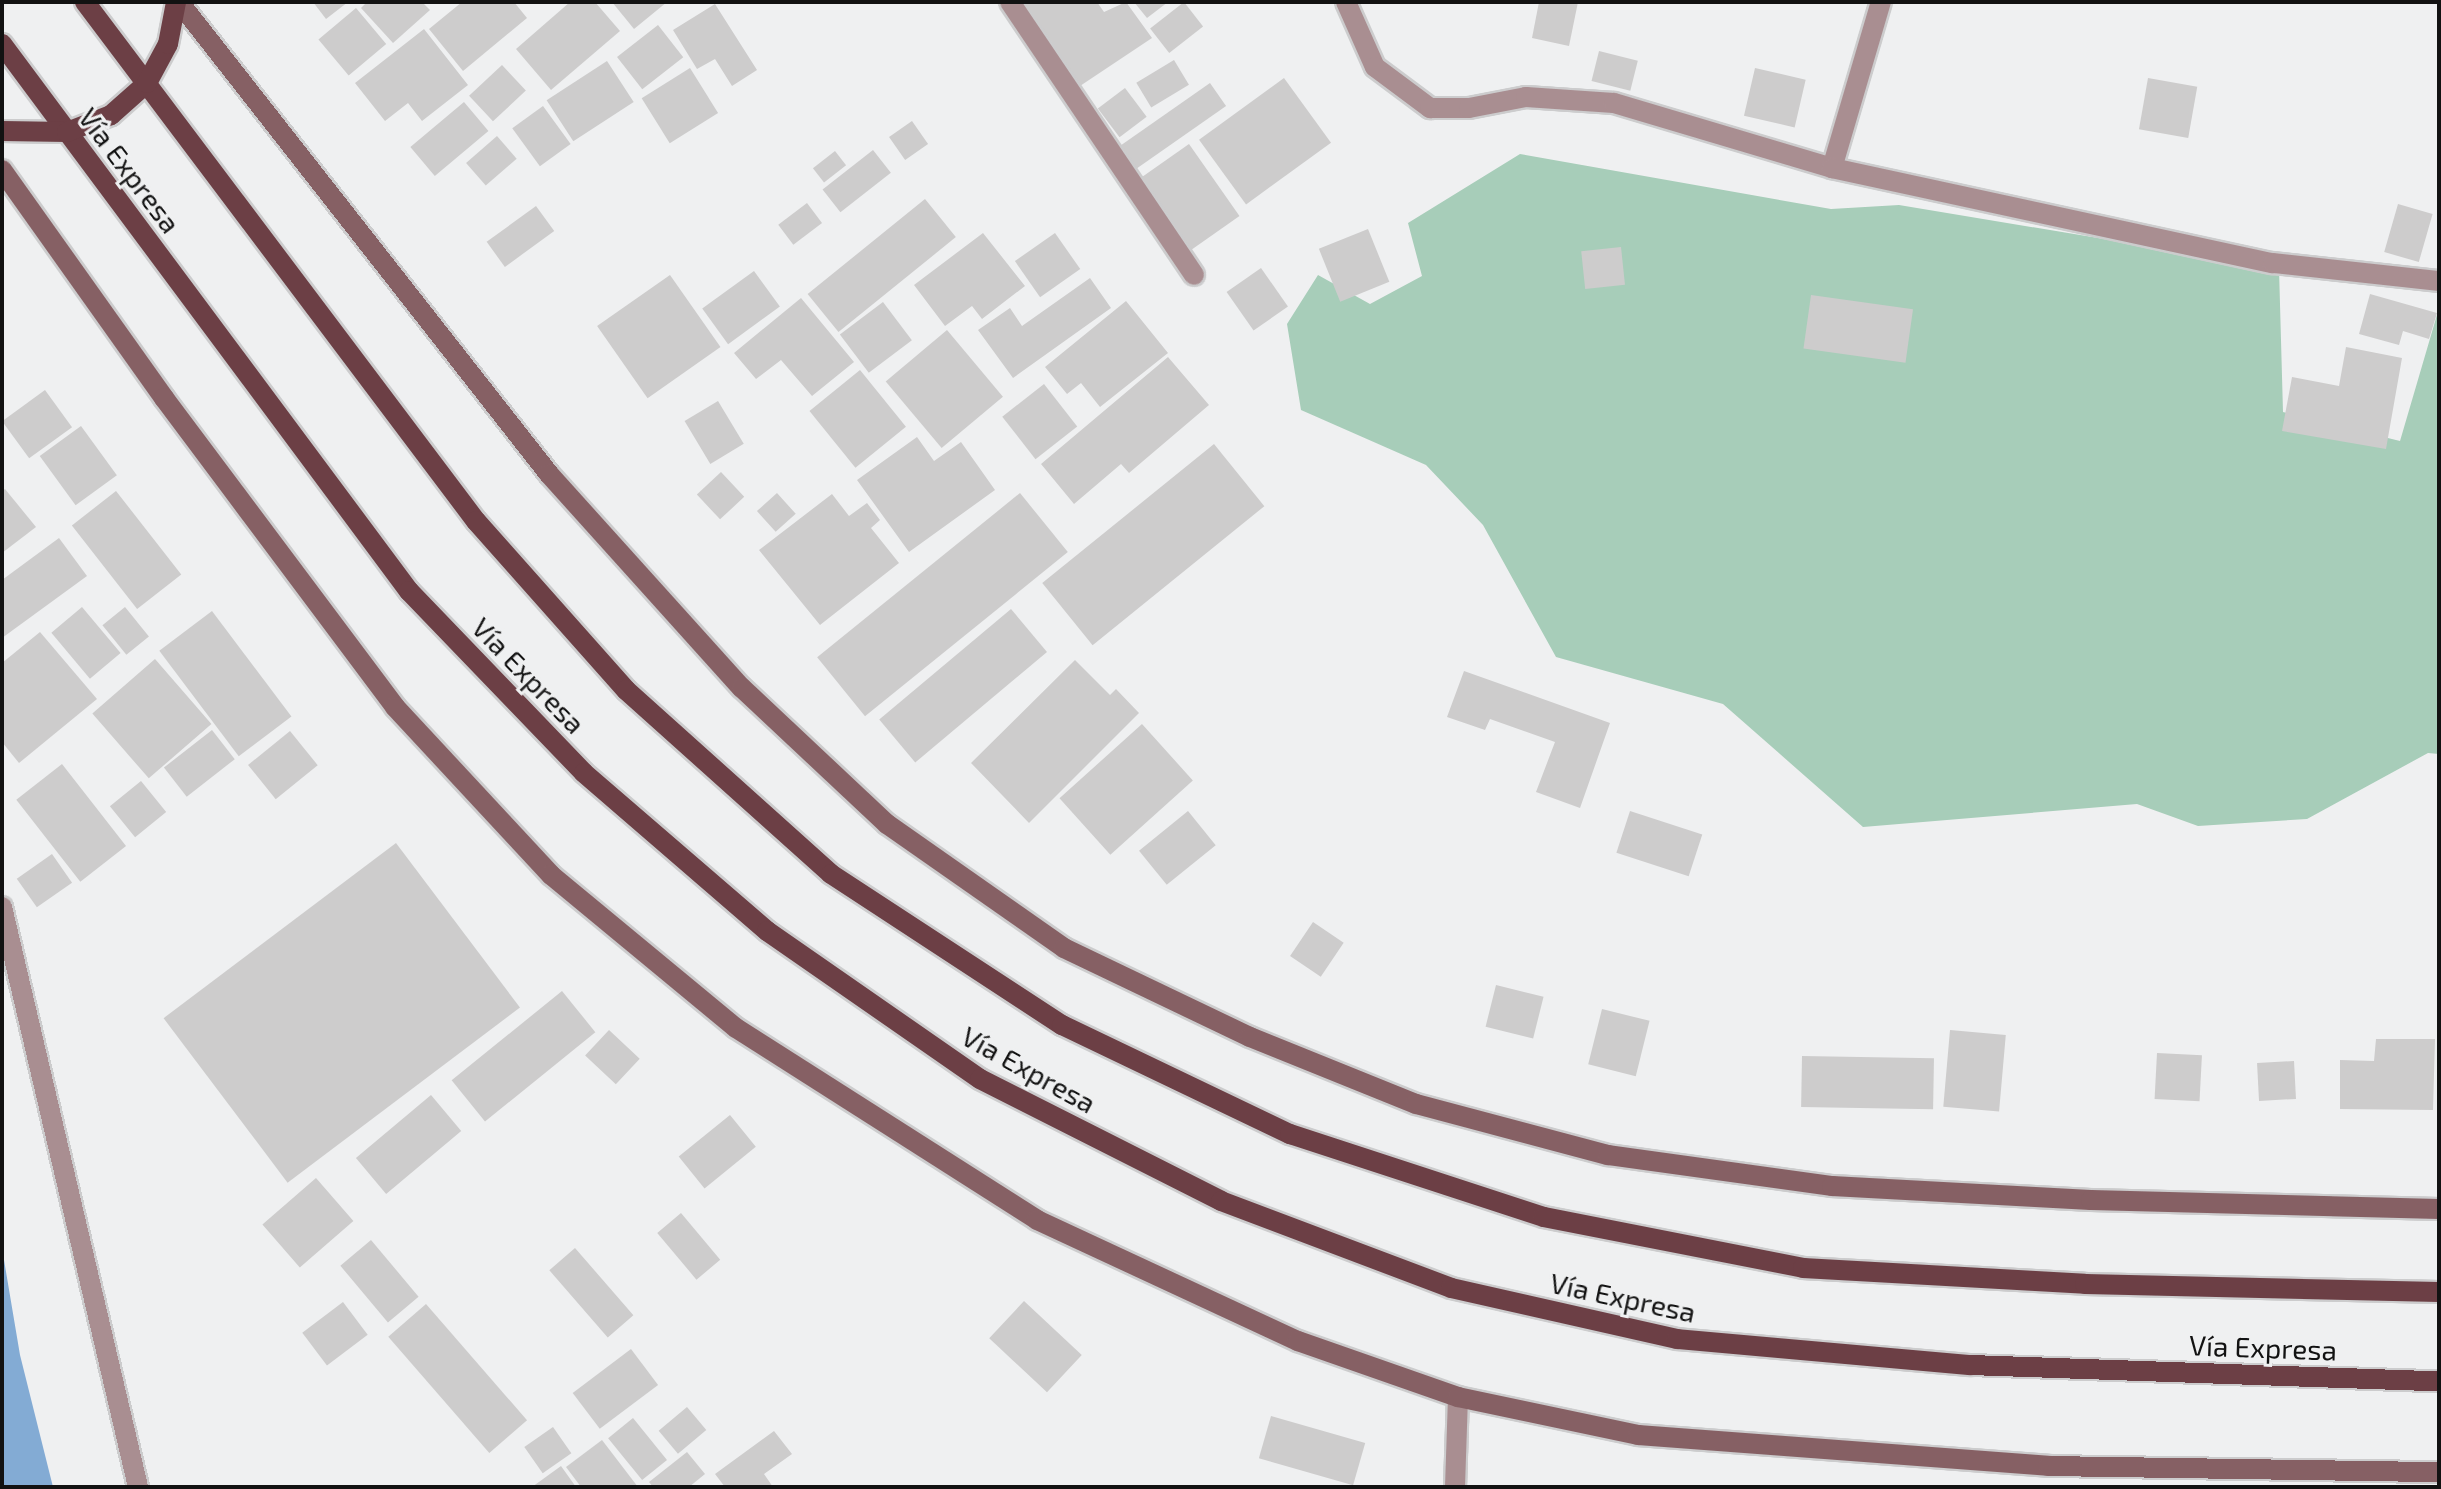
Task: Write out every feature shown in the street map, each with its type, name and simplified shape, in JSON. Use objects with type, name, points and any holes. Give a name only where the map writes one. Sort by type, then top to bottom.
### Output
[{"type":"main road","name":"Vía Expresa","points":[[85,2],[476,521],[626,690],[831,874],[1062,1025],[1290,1134],[1544,1217],[1803,1268],[2085,1284],[2439,1292]]},
{"type":"main road","points":[[2,131],[67,132],[111,115],[147,83],[168,44],[178,2]]},
{"type":"main road","points":[[178,2],[549,474],[742,688],[887,824],[1064,948],[1250,1037],[1416,1104],[1608,1155],[1832,1186],[2091,1200],[2439,1209]]},
{"type":"main road","name":"Vía Expresa","points":[[2,44],[409,591],[584,773],[767,931],[980,1079],[1221,1201],[1451,1288],[1677,1339],[1970,1365],[2439,1381]]},
{"type":"main road","points":[[2,170],[164,398],[395,707],[551,875],[736,1028],[1037,1220],[1298,1341],[1458,1397],[1638,1435],[2048,1466],[2439,1472]]},
{"type":"street","points":[[1010,2],[1194,275]]},
{"type":"street","points":[[1346,2],[1375,67],[1430,108],[1469,108],[1526,97],[1614,103],[1832,168],[2273,263],[2439,281]]},
{"type":"street","points":[[1832,168],[1881,2]]},
{"type":"street","points":[[2,907],[138,1487]]},
{"type":"street","points":[[1455,1487],[1458,1397]]},
{"type":"green space","points":[[1520,154],[1831,209],[1899,205],[2279,268],[2283,412],[2400,441],[2439,308],[2439,754],[2428,753],[2307,819],[2198,826],[2137,804],[1863,827],[1723,704],[1556,657],[1483,525],[1426,465],[1301,410],[1287,324],[1318,275],[1370,304],[1422,276],[1408,223]]},
{"type":"water","points":[[2,1248],[20,1355],[53,1487],[2,1487]]},
{"type":"building","points":[[313,2],[348,2],[326,19]]},
{"type":"building","points":[[367,2],[422,2],[430,10],[393,43],[361,8]]},
{"type":"building","points":[[462,2],[514,2],[527,18],[463,71],[429,29]]},
{"type":"building","points":[[570,2],[595,2],[620,31],[551,90],[516,49]]},
{"type":"building","points":[[612,2],[667,2],[634,29]]},
{"type":"building","points":[[1017,2],[1097,2],[1104,12],[1126,2],[1152,38],[1077,88]]},
{"type":"building","points":[[1134,2],[1168,2],[1147,18]]},
{"type":"building","points":[[1184,2],[1203,26],[1169,53],[1150,28]]},
{"type":"building","points":[[1539,2],[1578,2],[1569,46],[1532,38]]},
{"type":"building","points":[[715,4],[757,70],[732,86],[715,59],[697,69],[673,30]]},
{"type":"building","points":[[356,8],[386,44],[349,76],[318,39]]},
{"type":"building","points":[[658,25],[683,57],[642,89],[617,57]]},
{"type":"building","points":[[424,29],[468,85],[422,121],[408,103],[385,121],[355,83]]},
{"type":"building","points":[[1599,51],[1638,61],[1630,91],[1592,81]]},
{"type":"building","points":[[1174,60],[1189,85],[1151,108],[1136,83]]},
{"type":"building","points":[[607,61],[634,102],[573,141],[547,100]]},
{"type":"building","points":[[502,65],[526,91],[493,121],[469,96]]},
{"type":"building","points":[[690,68],[718,113],[670,143],[642,98]]},
{"type":"building","points":[[1755,68],[1806,80],[1795,127],[1744,116]]},
{"type":"building","points":[[1284,78],[1331,143],[1246,204],[1199,140]]},
{"type":"building","points":[[2148,78],[2197,87],[2188,138],[2139,129]]},
{"type":"building","points":[[1210,83],[1226,106],[1128,175],[1112,152]]},
{"type":"building","points":[[1125,88],[1147,117],[1120,137],[1098,108]]},
{"type":"building","points":[[464,102],[488,131],[435,176],[410,147]]},
{"type":"building","points":[[543,106],[571,144],[540,166],[512,128]]},
{"type":"building","points":[[912,121],[928,144],[905,160],[889,137]]},
{"type":"building","points":[[497,136],[517,159],[486,186],[466,163]]},
{"type":"building","points":[[1189,144],[1239,216],[1188,252],[1137,180]]},
{"type":"building","points":[[873,150],[891,173],[840,212],[823,189]]},
{"type":"building","points":[[835,151],[846,165],[824,182],[813,168]]},
{"type":"building","points":[[925,199],[956,237],[838,332],[808,294]]},
{"type":"building","points":[[807,203],[822,223],[793,245],[778,225]]},
{"type":"building","points":[[2398,204],[2433,214],[2419,262],[2384,252]]},
{"type":"building","points":[[536,206],[554,231],[505,267],[487,242]]},
{"type":"building","points":[[1368,229],[1389,282],[1340,302],[1319,249]]},
{"type":"building","points":[[983,233],[1025,286],[982,319],[972,306],[945,326],[914,285]]},
{"type":"building","points":[[1055,233],[1080,269],[1040,297],[1015,261]]},
{"type":"building","points":[[1621,247],[1625,285],[1585,289],[1581,251]]},
{"type":"building","points":[[1261,268],[1288,307],[1254,331],[1227,292]]},
{"type":"building","points":[[754,271],[780,307],[728,344],[702,309]]},
{"type":"building","points":[[670,275],[720,347],[648,398],[597,326]]},
{"type":"building","points":[[1090,278],[1111,308],[1013,378],[978,330],[1010,308],[1022,326]]},
{"type":"building","points":[[2370,294],[2437,313],[2429,339],[2403,331],[2399,345],[2359,334]]},
{"type":"building","points":[[1811,295],[1913,309],[1905,363],[1803,348]]},
{"type":"building","points":[[801,298],[854,362],[812,396],[781,360],[756,379],[734,353]]},
{"type":"building","points":[[1126,301],[1168,353],[1100,407],[1081,383],[1067,394],[1045,367]]},
{"type":"building","points":[[883,302],[912,340],[869,373],[840,334]]},
{"type":"building","points":[[947,330],[1003,397],[942,448],[886,381]]},
{"type":"building","points":[[2346,347],[2402,358],[2386,449],[2282,431],[2292,377],[2339,386]]},
{"type":"building","points":[[1168,357],[1209,405],[1129,473],[1121,464],[1074,504],[1041,464]]},
{"type":"building","points":[[860,370],[906,427],[855,468],[809,411]]},
{"type":"building","points":[[1044,384],[1077,427],[1035,459],[1002,417]]},
{"type":"building","points":[[45,390],[72,427],[29,458],[2,421]]},
{"type":"building","points":[[718,401],[744,444],[710,464],[685,421]]},
{"type":"building","points":[[81,426],[117,475],[76,505],[40,456]]},
{"type":"building","points":[[917,437],[934,461],[961,442],[995,490],[909,552],[857,480]]},
{"type":"building","points":[[1214,444],[1264,506],[1093,645],[1042,583]]},
{"type":"building","points":[[721,472],[744,497],[720,519],[697,495]]},
{"type":"building","points":[[5,489],[36,527],[2,553],[2,491]]},
{"type":"building","points":[[116,491],[181,575],[137,609],[72,525]]},
{"type":"building","points":[[777,493],[796,514],[776,532],[757,511]]},
{"type":"building","points":[[1020,493],[1068,552],[865,716],[817,657]]},
{"type":"building","points":[[832,494],[849,516],[867,503],[880,520],[871,528],[899,563],[820,625],[759,550]]},
{"type":"building","points":[[59,538],[87,576],[2,638],[2,580]]},
{"type":"building","points":[[82,607],[121,653],[90,679],[51,633]]},
{"type":"building","points":[[125,607],[149,637],[126,655],[102,625]]},
{"type":"building","points":[[1011,609],[1047,652],[915,762],[879,720]]},
{"type":"building","points":[[212,611],[291,716],[239,756],[159,651]]},
{"type":"building","points":[[40,632],[97,699],[19,763],[2,742],[2,663]]},
{"type":"building","points":[[155,659],[211,724],[149,778],[92,713]]},
{"type":"building","points":[[1075,660],[1110,695],[1116,689],[1139,713],[1029,823],[971,763]]},
{"type":"building","points":[[1464,671],[1610,723],[1580,808],[1536,792],[1555,742],[1490,719],[1485,730],[1447,717]]},
{"type":"building","points":[[1142,724],[1193,780],[1110,855],[1060,798]]},
{"type":"building","points":[[212,730],[235,759],[187,797],[164,768]]},
{"type":"building","points":[[290,731],[318,765],[276,799],[248,765]]},
{"type":"building","points":[[62,764],[126,846],[80,882],[16,800]]},
{"type":"building","points":[[141,781],[166,812],[135,837],[110,806]]},
{"type":"building","points":[[1188,811],[1216,845],[1167,885],[1139,851]]},
{"type":"building","points":[[1630,811],[1702,834],[1689,876],[1616,853]]},
{"type":"building","points":[[396,843],[520,1008],[288,1183],[164,1018]]},
{"type":"building","points":[[52,854],[72,883],[37,907],[17,879]]},
{"type":"building","points":[[1313,922],[1344,943],[1321,977],[1290,956]]},
{"type":"building","points":[[1496,985],[1544,997],[1533,1039],[1486,1027]]},
{"type":"building","points":[[562,991],[595,1032],[485,1122],[452,1080]]},
{"type":"building","points":[[1602,1009],[1650,1021],[1636,1076],[1588,1064]]},
{"type":"building","points":[[609,1030],[640,1059],[616,1084],[585,1056]]},
{"type":"building","points":[[1950,1030],[2006,1035],[1999,1112],[1943,1107]]},
{"type":"building","points":[[2376,1039],[2435,1039],[2433,1110],[2340,1109],[2340,1060],[2374,1061]]},
{"type":"building","points":[[2157,1053],[2202,1055],[2200,1101],[2155,1099]]},
{"type":"building","points":[[1802,1056],[1934,1058],[1933,1109],[1801,1107]]},
{"type":"building","points":[[2294,1061],[2296,1099],[2259,1101],[2257,1063]]},
{"type":"building","points":[[431,1095],[461,1131],[386,1194],[356,1158]]},
{"type":"building","points":[[730,1115],[756,1147],[705,1188],[679,1157]]},
{"type":"building","points":[[316,1178],[353,1221],[300,1268],[262,1225]]},
{"type":"building","points":[[681,1213],[720,1260],[696,1280],[657,1233]]},
{"type":"building","points":[[371,1240],[419,1297],[388,1322],[340,1266]]},
{"type":"building","points":[[575,1248],[633,1315],[608,1337],[549,1270]]},
{"type":"building","points":[[1024,1301],[1082,1355],[1047,1392],[989,1338]]},
{"type":"building","points":[[343,1302],[368,1335],[327,1365],[302,1333]]},
{"type":"building","points":[[426,1304],[527,1420],[489,1453],[388,1337]]},
{"type":"building","points":[[631,1349],[658,1385],[600,1429],[573,1393]]},
{"type":"building","points":[[687,1407],[706,1430],[678,1454],[659,1431]]},
{"type":"building","points":[[1271,1416],[1365,1443],[1353,1485],[1259,1458]]},
{"type":"building","points":[[633,1418],[667,1460],[642,1480],[608,1438]]},
{"type":"building","points":[[553,1427],[571,1453],[543,1473],[524,1447]]},
{"type":"building","points":[[774,1431],[792,1454],[764,1474],[773,1487],[725,1487],[715,1474]]},
{"type":"building","points":[[602,1440],[638,1487],[581,1487],[566,1467]]},
{"type":"building","points":[[687,1452],[705,1474],[689,1487],[653,1487],[649,1482]]},
{"type":"building","points":[[561,1466],[576,1487],[532,1487]]}]
